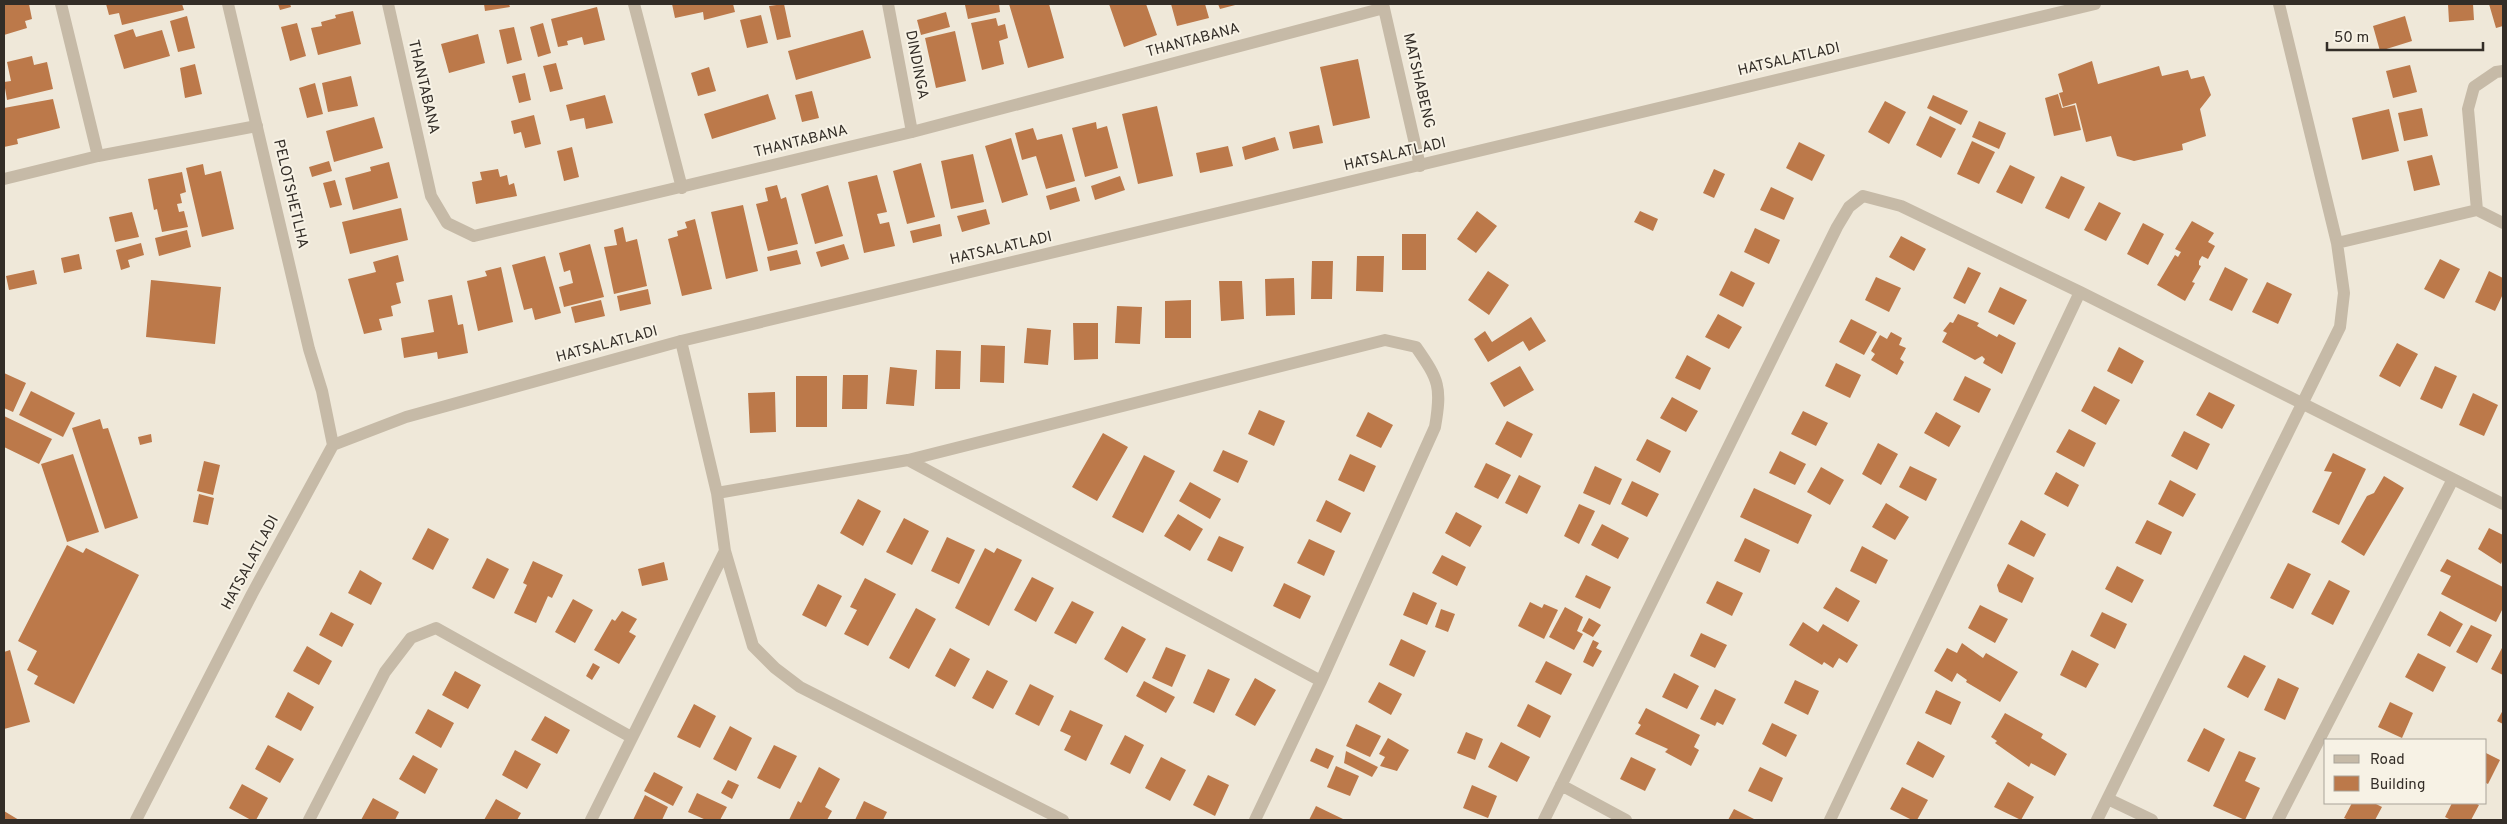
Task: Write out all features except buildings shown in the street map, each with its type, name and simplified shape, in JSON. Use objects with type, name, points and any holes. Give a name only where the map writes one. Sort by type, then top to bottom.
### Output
[{"type":"street","points":[[61,4],[98,156]]},
{"type":"street","name":"PELOTSHETLHA","points":[[228,4],[309,349],[322,391],[333,445]]},
{"type":"street","name":"THANTABANA","points":[[388,4],[431,196],[447,224],[474,236],[912,132],[1384,6]]},
{"type":"street","points":[[634,4],[682,188]]},
{"type":"street","name":"DINDINGA","points":[[888,4],[912,132]]},
{"type":"street","name":"HATSALATLADI","points":[[136,820],[252,594],[333,445],[406,417],[681,342],[2095,4]]},
{"type":"street","points":[[2097,820],[2340,327],[2344,293],[2338,243],[2279,4]]},
{"type":"street","name":"MATSHABENG","points":[[1384,6],[1420,166]]},
{"type":"street","points":[[2477,210],[2468,109],[2474,87],[2496,72],[2503,71]]},
{"type":"street","points":[[4,179],[98,156],[257,126]]},
{"type":"street","points":[[1544,820],[1837,227],[1849,207],[1863,196],[1901,206],[2080,292],[2503,504]]},
{"type":"street","points":[[2338,243],[2477,210],[2503,223]]},
{"type":"street","points":[[1830,820],[2080,292]]},
{"type":"street","points":[[717,493],[908,460],[1385,340],[1416,347],[1434,374],[1440,398],[1435,427],[1321,681],[1255,820]]},
{"type":"street","points":[[681,342],[717,493],[725,551],[753,646],[775,668],[800,687],[1063,820]]},
{"type":"street","points":[[908,460],[1321,681]]},
{"type":"street","points":[[2278,820],[2453,479]]},
{"type":"street","points":[[591,820],[725,551]]},
{"type":"street","points":[[309,820],[385,672],[411,638],[436,628],[631,737]]},
{"type":"street","points":[[1561,785],[1626,820]]},
{"type":"street","points":[[2108,799],[2152,820]]}]
